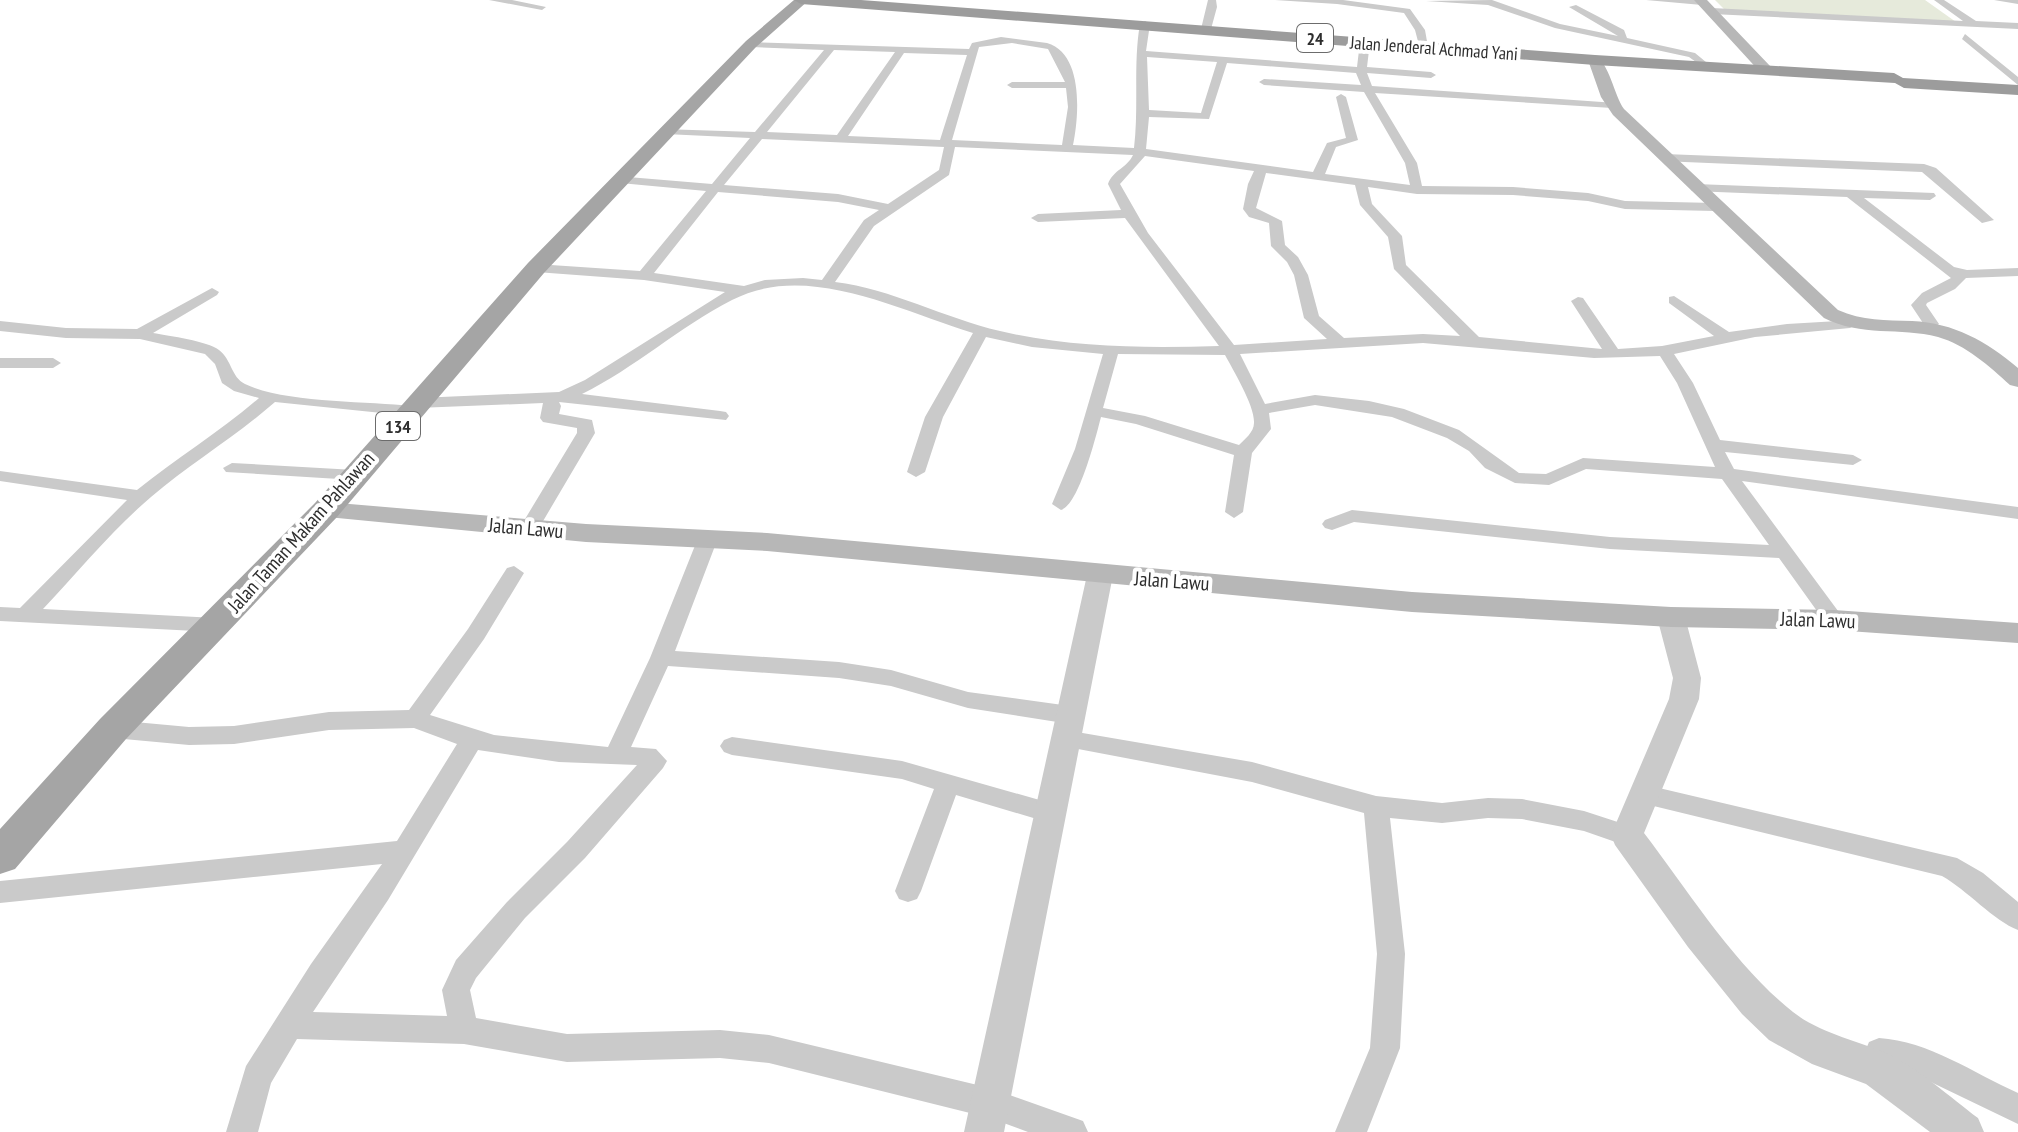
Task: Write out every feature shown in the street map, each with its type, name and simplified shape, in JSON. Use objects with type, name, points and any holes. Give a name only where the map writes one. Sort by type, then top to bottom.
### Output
[{"type":"highway","name":"Jalan Jenderal Achmad Yani","points":[[801,0],[912,4],[999,14],[1423,47],[2018,90]]},
{"type":"main road","name":"Jalan Taman Makam Pahlawan","points":[[0,857],[113,729],[326,510],[536,268],[751,44],[801,0]]},
{"type":"main road","points":[[1705,4],[1766,70]]},
{"type":"main road","points":[[1595,60],[1612,105],[1715,207],[1831,314],[1850,323],[1925,328],[1964,340],[2018,380]]},
{"type":"main road","name":"Jalan Lawu","points":[[326,510],[529,529],[708,538],[1412,602],[1671,617],[1834,620],[2018,633]]},
{"type":"street","points":[[493,0],[542,7]]},
{"type":"street","points":[[529,14],[554,0]]},
{"type":"street","points":[[1206,29],[1212,0]]},
{"type":"street","points":[[1279,0],[1337,1],[1409,8],[1420,30],[1423,47]]},
{"type":"street","points":[[1650,0],[2018,26]]},
{"type":"street","points":[[1938,0],[1974,24]]},
{"type":"street","points":[[2001,0],[2018,1]]},
{"type":"street","points":[[1430,1],[1485,1],[1558,26],[1692,55],[1707,67]]},
{"type":"street","points":[[1573,7],[1621,32],[1623,41]]},
{"type":"street","points":[[985,40],[999,14]]},
{"type":"street","points":[[1145,24],[1141,54],[1144,113],[1141,152],[1137,164],[1114,180],[1129,214],[1158,259],[1200,308],[1229,350],[1260,410],[1262,429],[1243,452],[1234,512]]},
{"type":"street","points":[[1558,26],[1589,43],[1595,52],[1595,60]]},
{"type":"street","points":[[1965,37],[2018,82]]},
{"type":"street","points":[[826,285],[869,223],[945,172],[947,143],[971,52],[977,42],[985,40],[1051,47],[1073,85],[1067,148]]},
{"type":"street","points":[[1365,42],[1361,71],[1369,93],[1411,163],[1417,190]]},
{"type":"street","points":[[751,44],[971,52]]},
{"type":"street","points":[[644,276],[830,48]]},
{"type":"street","points":[[841,138],[901,50]]},
{"type":"street","points":[[1141,54],[1431,75]]},
{"type":"street","points":[[1144,113],[1205,117],[1222,62]]},
{"type":"street","points":[[1264,82],[1369,93],[1612,105]]},
{"type":"street","points":[[1012,85],[1073,85]]},
{"type":"street","points":[[1273,95],[1341,97],[1369,93]]},
{"type":"street","points":[[1317,178],[1331,145],[1352,140],[1341,97]]},
{"type":"street","points":[[665,131],[1141,152],[1361,185],[1417,190],[1540,193],[1625,205],[1715,207]]},
{"type":"street","points":[[1665,158],[1924,168],[1932,171],[1987,220]]},
{"type":"street","points":[[1262,168],[1254,184],[1249,209],[1254,214],[1275,221],[1278,246],[1293,260],[1301,275],[1312,318],[1324,332],[1341,343]]},
{"type":"street","points":[[620,179],[838,198],[888,208]]},
{"type":"street","points":[[1361,185],[1366,205],[1395,236],[1399,266],[1473,340]]},
{"type":"street","points":[[1696,188],[1930,196]]},
{"type":"street","points":[[1850,193],[1959,278],[1955,284],[1925,296],[1918,305],[1931,324],[1925,328]]},
{"type":"street","points":[[1038,218],[1129,214]]},
{"type":"street","points":[[536,268],[644,276],[741,290],[782,282],[826,285],[886,299],[982,331],[1033,343],[1112,348],[1229,350],[1420,338],[1613,354],[1665,352],[1726,337],[1850,323]]},
{"type":"street","points":[[1949,270],[1967,274],[2018,272]]},
{"type":"street","points":[[529,529],[586,433],[586,424],[549,418],[556,398],[591,383],[741,290]]},
{"type":"street","points":[[140,334],[212,292]]},
{"type":"street","points":[[1674,300],[1726,337]]},
{"type":"street","points":[[1578,301],[1613,354]]},
{"type":"street","points":[[2,328],[140,334],[211,351],[222,362],[233,385],[271,397],[414,407],[556,398],[720,416]]},
{"type":"street","points":[[916,472],[934,417],[982,331]]},
{"type":"street","points":[[1061,504],[1084,449],[1112,348]]},
{"type":"street","points":[[1665,352],[1692,390],[1713,445],[1754,516],[1810,584],[1834,620]]},
{"type":"street","points":[[0,363],[53,363]]},
{"type":"street","points":[[25,615],[141,496],[179,465],[235,428],[271,397]]},
{"type":"street","points":[[1260,410],[1315,400],[1369,406],[1398,413],[1453,434],[1515,478],[1549,480],[1583,463],[1727,473],[2018,513]]},
{"type":"street","points":[[1094,411],[1139,420],[1243,452]]},
{"type":"street","points":[[1713,445],[1853,460]]},
{"type":"street","points":[[232,468],[355,475]]},
{"type":"street","points":[[0,476],[141,496]]},
{"type":"street","points":[[1332,524],[1345,516],[1352,516],[1595,542],[1785,552]]},
{"type":"street","points":[[615,756],[661,658],[708,538]]},
{"type":"street","points":[[415,719],[476,634],[514,573]]},
{"type":"street","points":[[987,1118],[1100,575]]},
{"type":"street","points":[[0,614],[216,625]]},
{"type":"street","points":[[1627,835],[1684,699],[1687,678],[1671,617]]},
{"type":"street","points":[[661,658],[839,670],[891,678],[1067,727],[1376,806],[1442,813],[1488,808],[1522,809],[1584,821],[1627,835],[1755,1002],[1782,1027],[1803,1040],[1878,1069],[1964,1132]]},
{"type":"street","points":[[113,729],[189,736],[234,735],[329,721],[415,719],[472,740],[534,752],[648,756],[655,761],[576,850],[516,910],[466,969],[456,990],[464,1030]]},
{"type":"street","points":[[242,1132],[257,1077],[321,973],[379,892],[472,740]]},
{"type":"street","points":[[732,746],[902,770],[1050,813]]},
{"type":"street","points":[[908,891],[949,782]]},
{"type":"street","points":[[1642,794],[1948,866],[1974,881],[2018,918]]},
{"type":"street","points":[[1351,1132],[1385,1048],[1391,954],[1376,806]]},
{"type":"street","points":[[0,892],[403,851]]},
{"type":"street","points":[[289,1025],[464,1030],[567,1048],[720,1044],[769,1049],[987,1118],[1072,1132]]},
{"type":"street","points":[[1878,1069],[1879,1052],[1889,1052],[2018,1109]]},
{"type":"shaded area","points":[[1715,0],[1925,0],[1956,22],[1725,10]]}]
